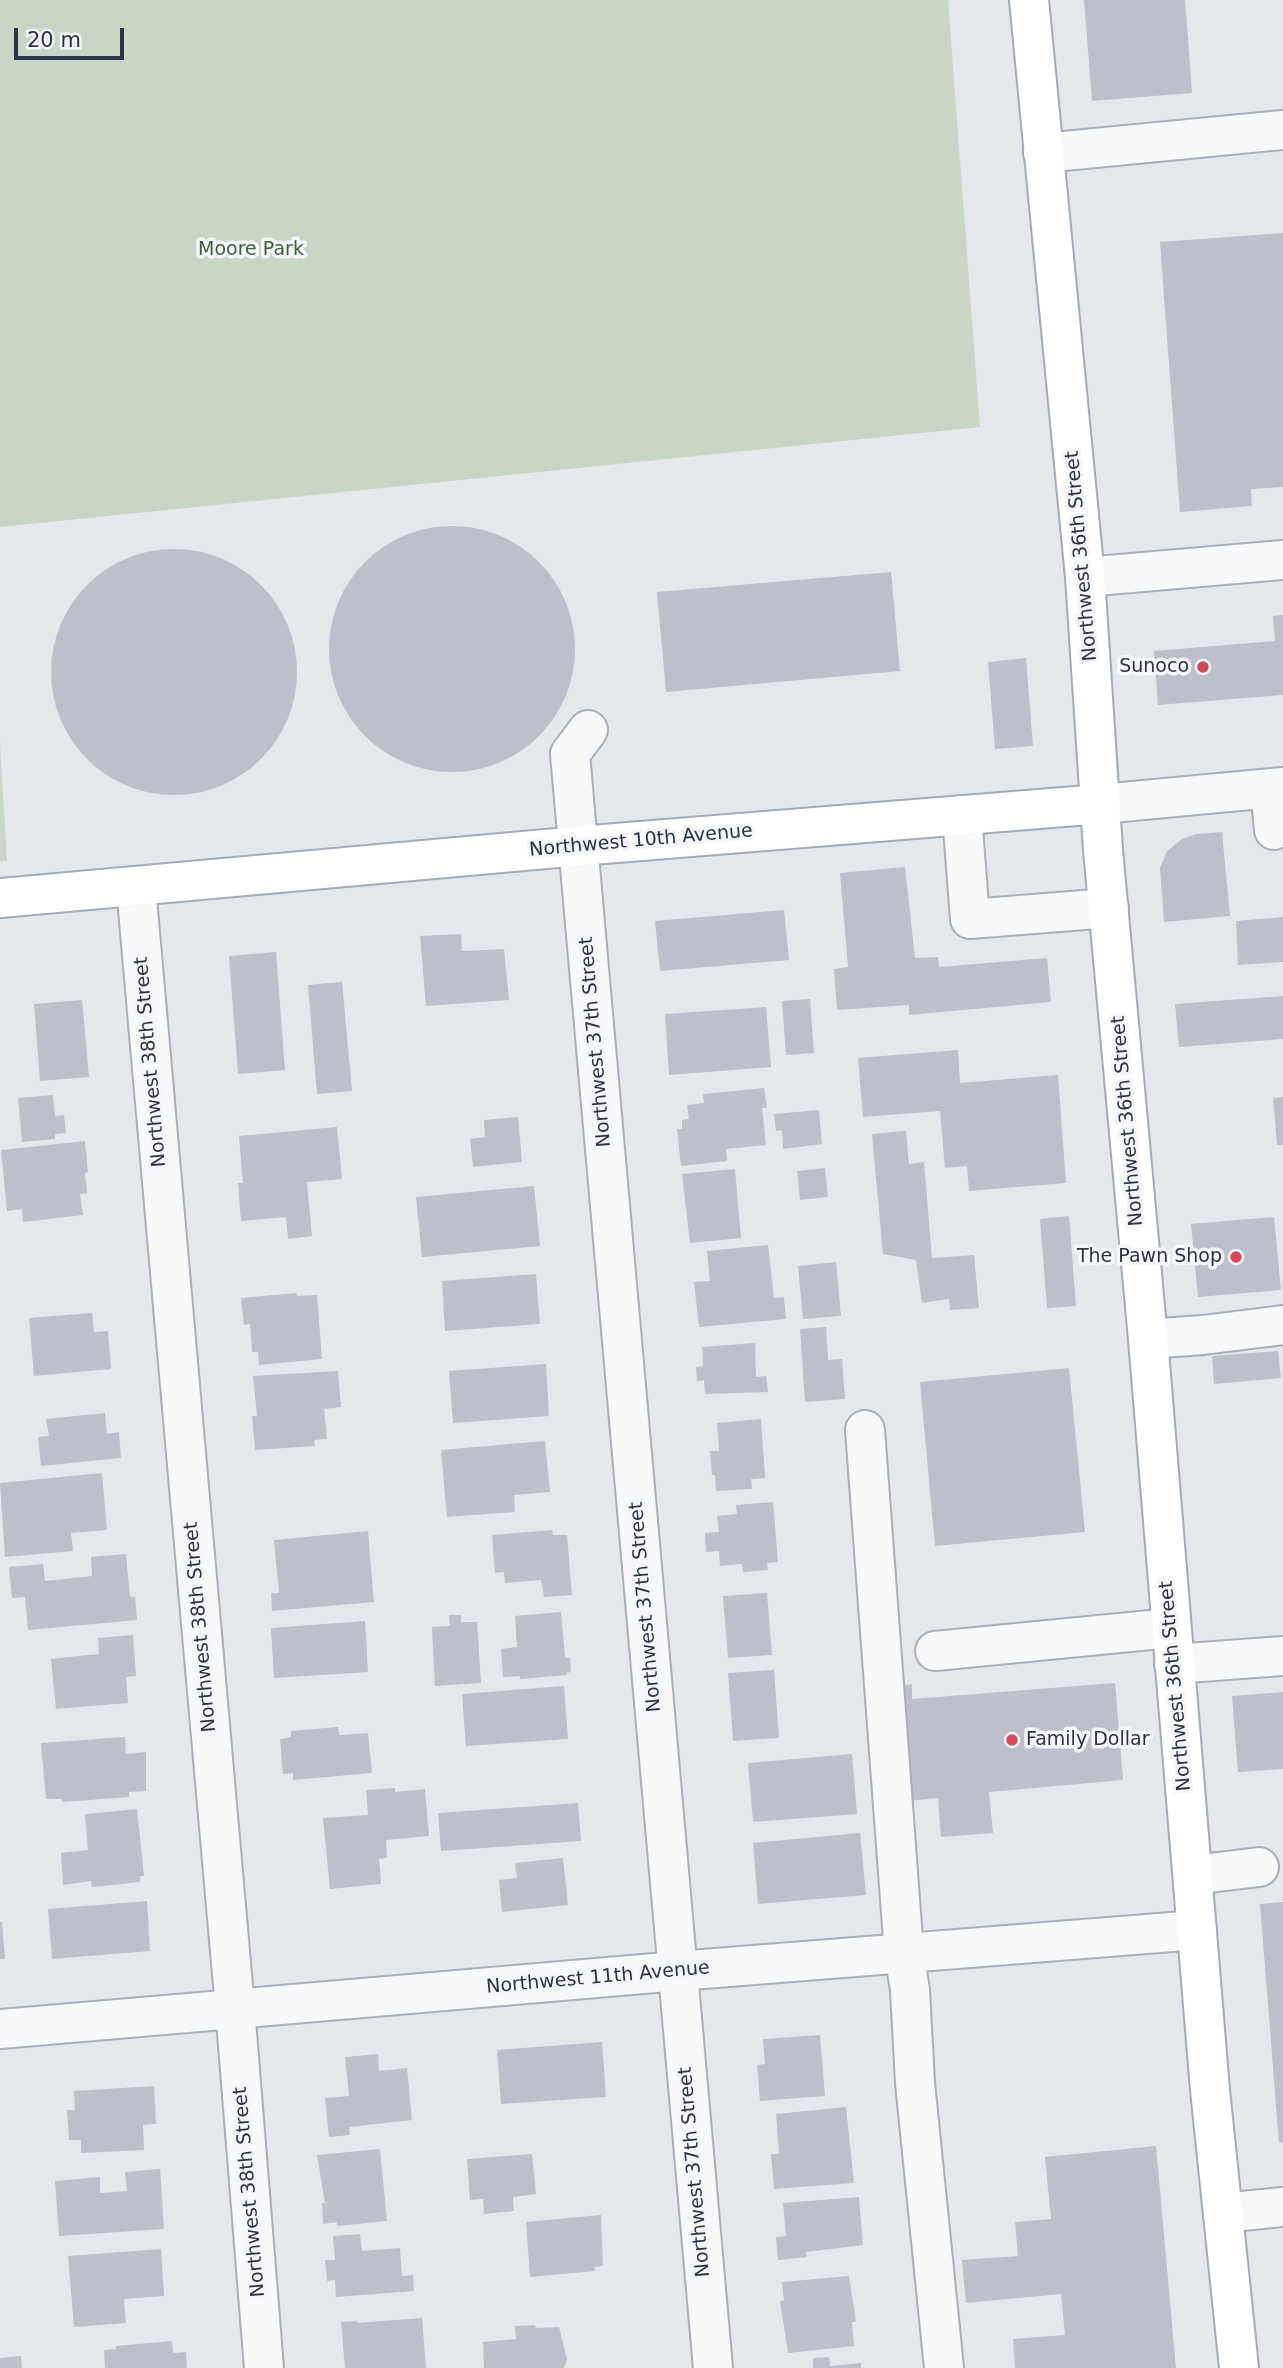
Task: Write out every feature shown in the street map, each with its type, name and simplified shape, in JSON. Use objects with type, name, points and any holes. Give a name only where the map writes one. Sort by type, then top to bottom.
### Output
[{"type":"main road","name":"Northwest 36th Street","points":[[1030,0],[1085,577],[1109,908],[1148,1339],[1172,1646],[1239,2368]]},
{"type":"main road","name":"Northwest 10th Avenue","points":[[0,898],[579,846],[1101,804]]},
{"type":"street","points":[[1044,153],[1283,130]]},
{"type":"street","points":[[1085,577],[1283,559]]},
{"type":"street","name":"Northwest 37th Street","points":[[588,730],[570,754],[713,2368]]},
{"type":"street","points":[[1274,830],[1277,788]]},
{"type":"street","name":"Northwest 10th Avenue","points":[[1101,804],[1277,788]]},
{"type":"street","points":[[962,815],[970,919],[1109,908]]},
{"type":"street","name":"Northwest 38th Street","points":[[136,887],[235,2008],[264,2368]]},
{"type":"street","points":[[1148,1339],[1283,1325]]},
{"type":"street","points":[[865,1430],[904,1953],[910,1990],[915,2083],[944,2368]]},
{"type":"street","points":[[935,1651],[1172,1646],[1283,1656]]},
{"type":"street","points":[[1193,1875],[1259,1867]]},
{"type":"street","name":"Northwest 11th Avenue","points":[[0,2029],[1197,1930]]},
{"type":"street","points":[[1223,2213],[1283,2207]]},
{"type":"green space","name":"Moore Park","points":[[0,0],[948,0],[980,427],[0,527]]},
{"type":"green space","points":[[0,743],[7,861],[0,861]]},
{"type":"building","points":[[1084,0],[1185,0],[1192,93],[1092,101]]},
{"type":"building","points":[[1283,233],[1283,487],[1251,489],[1252,506],[1180,512],[1160,242]]},
{"type":"building","points":[[452,526],[499,536],[520,547],[539,562],[554,581],[565,602],[575,649],[565,696],[554,717],[539,736],[520,751],[499,762],[452,772],[405,762],[384,751],[365,736],[350,717],[339,696],[329,649],[339,602],[350,581],[365,562],[384,547],[405,536]]},
{"type":"building","points":[[174,549],[221,559],[242,570],[261,585],[276,604],[287,625],[297,672],[287,719],[276,740],[261,759],[242,774],[221,785],[174,795],[127,785],[106,774],[87,759],[72,740],[61,719],[51,672],[61,625],[72,604],[87,585],[106,570],[127,559]]},
{"type":"building","points":[[891,572],[900,671],[666,692],[657,592]]},
{"type":"building","points":[[1283,615],[1283,695],[1158,705],[1154,651],[1275,641],[1273,616]]},
{"type":"building","points":[[1026,658],[1033,746],[995,749],[988,662]]},
{"type":"building","points":[[1222,832],[1230,916],[1164,922],[1160,868],[1167,851],[1182,839],[1196,834]]},
{"type":"building","points":[[905,867],[915,958],[938,957],[939,967],[1047,958],[1051,1002],[909,1015],[909,1005],[837,1010],[834,969],[848,967],[840,873]]},
{"type":"building","points":[[784,910],[789,960],[660,971],[655,921]]},
{"type":"building","points":[[1283,917],[1283,962],[1238,965],[1236,921]]},
{"type":"building","points":[[461,934],[462,951],[504,949],[509,1000],[426,1006],[420,936]]},
{"type":"building","points":[[276,952],[285,1070],[238,1074],[229,956]]},
{"type":"building","points":[[342,982],[352,1091],[317,1094],[308,985]]},
{"type":"building","points":[[1283,996],[1283,1039],[1179,1047],[1175,1004]]},
{"type":"building","points":[[810,999],[814,1053],[786,1055],[782,1001]]},
{"type":"building","points":[[82,1000],[89,1077],[40,1081],[34,1004]]},
{"type":"building","points":[[766,1007],[771,1067],[669,1075],[665,1014]]},
{"type":"building","points":[[958,1050],[960,1083],[1058,1075],[1066,1183],[969,1191],[967,1166],[945,1168],[940,1111],[863,1117],[858,1058]]},
{"type":"building","points":[[764,1088],[767,1108],[762,1108],[766,1145],[726,1149],[727,1161],[681,1166],[677,1129],[682,1129],[682,1120],[689,1119],[687,1105],[704,1103],[703,1094]]},
{"type":"building","points":[[53,1095],[55,1116],[64,1115],[66,1133],[55,1134],[55,1139],[22,1142],[18,1098]]},
{"type":"building","points":[[1283,1097],[1283,1145],[1277,1145],[1273,1098]]},
{"type":"building","points":[[819,1110],[822,1144],[783,1149],[782,1130],[776,1131],[774,1114]]},
{"type":"building","points":[[518,1117],[522,1162],[473,1167],[470,1139],[485,1137],[484,1120]]},
{"type":"building","points":[[337,1127],[342,1179],[307,1182],[312,1236],[288,1239],[286,1217],[241,1221],[238,1183],[243,1183],[239,1136]]},
{"type":"building","points":[[906,1131],[909,1164],[924,1162],[932,1258],[974,1255],[979,1308],[950,1310],[949,1299],[922,1303],[916,1260],[883,1254],[872,1134]]},
{"type":"building","points":[[85,1141],[88,1172],[85,1173],[87,1193],[80,1194],[83,1215],[23,1222],[22,1209],[7,1211],[1,1150]]},
{"type":"building","points":[[825,1168],[828,1197],[800,1200],[797,1171]]},
{"type":"building","points":[[735,1169],[741,1238],[690,1243],[682,1174]]},
{"type":"building","points":[[534,1186],[540,1246],[422,1257],[416,1197]]},
{"type":"building","points":[[1069,1216],[1076,1306],[1047,1308],[1040,1219]]},
{"type":"building","name":"The Pawn Shop","points":[[1274,1217],[1281,1290],[1198,1297],[1191,1224]]},
{"type":"building","points":[[768,1245],[774,1298],[784,1297],[786,1319],[699,1327],[694,1282],[710,1281],[707,1251]]},
{"type":"building","points":[[836,1262],[841,1316],[803,1319],[798,1266]]},
{"type":"building","points":[[536,1274],[540,1324],[445,1331],[442,1281]]},
{"type":"building","points":[[296,1293],[297,1296],[317,1295],[322,1359],[259,1365],[258,1352],[252,1352],[250,1324],[244,1325],[241,1298]]},
{"type":"building","points":[[92,1313],[94,1332],[108,1331],[111,1369],[34,1376],[29,1318]]},
{"type":"building","points":[[826,1327],[828,1360],[842,1359],[845,1399],[805,1402],[800,1329]]},
{"type":"building","points":[[755,1343],[756,1377],[766,1376],[768,1392],[705,1394],[704,1380],[697,1381],[696,1367],[703,1366],[702,1347]]},
{"type":"building","points":[[1278,1351],[1281,1378],[1214,1384],[1212,1356]]},
{"type":"building","points":[[546,1364],[549,1416],[453,1423],[449,1371]]},
{"type":"building","points":[[1069,1368],[1085,1532],[935,1546],[920,1382]]},
{"type":"building","points":[[338,1371],[341,1407],[324,1409],[327,1439],[314,1440],[315,1446],[255,1450],[252,1416],[257,1416],[253,1376]]},
{"type":"building","points":[[105,1413],[107,1434],[119,1432],[121,1458],[41,1466],[38,1437],[49,1436],[46,1419]]},
{"type":"building","points":[[761,1419],[765,1478],[751,1479],[752,1489],[716,1491],[710,1451],[719,1451],[717,1423]]},
{"type":"building","points":[[545,1441],[550,1492],[514,1495],[515,1512],[447,1517],[441,1450]]},
{"type":"building","points":[[102,1473],[107,1530],[71,1533],[73,1551],[5,1557],[0,1483]]},
{"type":"building","points":[[773,1502],[778,1562],[767,1563],[768,1570],[743,1572],[742,1564],[720,1566],[719,1551],[706,1552],[705,1533],[719,1532],[717,1516],[737,1514],[736,1505]]},
{"type":"building","points":[[552,1530],[553,1535],[567,1535],[572,1595],[544,1597],[541,1580],[505,1583],[504,1572],[495,1573],[492,1535]]},
{"type":"building","points":[[368,1531],[374,1602],[272,1611],[271,1593],[279,1593],[274,1540]]},
{"type":"building","points":[[126,1554],[130,1597],[135,1597],[137,1620],[28,1630],[25,1597],[12,1598],[9,1567],[43,1564],[45,1581],[92,1576],[91,1557]]},
{"type":"building","points":[[767,1593],[772,1655],[728,1658],[723,1596]]},
{"type":"building","points":[[561,1612],[565,1658],[570,1657],[571,1672],[566,1673],[567,1675],[520,1679],[520,1676],[503,1677],[501,1649],[517,1647],[515,1616]]},
{"type":"building","points":[[449,1615],[461,1615],[461,1622],[477,1622],[481,1683],[435,1686],[432,1627],[450,1626]]},
{"type":"building","points":[[365,1621],[368,1672],[274,1678],[271,1628]]},
{"type":"building","points":[[133,1635],[136,1676],[126,1677],[128,1703],[56,1709],[51,1659],[99,1654],[98,1638]]},
{"type":"building","points":[[774,1670],[779,1738],[733,1741],[728,1673]]},
{"type":"building","name":"Family Dollar","points":[[1115,1683],[1123,1780],[989,1792],[993,1833],[941,1837],[938,1798],[908,1801],[899,1686],[912,1684],[912,1699]]},
{"type":"building","points":[[564,1686],[568,1739],[466,1746],[462,1694]]},
{"type":"building","points":[[1283,1692],[1283,1769],[1238,1772],[1232,1696]]},
{"type":"building","points":[[338,1727],[339,1735],[368,1733],[372,1773],[293,1780],[293,1773],[283,1774],[280,1739],[291,1737],[291,1731]]},
{"type":"building","points":[[125,1737],[126,1754],[146,1752],[146,1791],[129,1792],[129,1797],[63,1802],[62,1799],[46,1799],[41,1743]]},
{"type":"building","points":[[852,1754],[857,1814],[753,1822],[748,1763]]},
{"type":"building","points":[[395,1788],[395,1792],[425,1789],[429,1836],[386,1840],[387,1858],[379,1859],[381,1884],[330,1889],[323,1818],[368,1815],[366,1790]]},
{"type":"building","points":[[578,1803],[581,1841],[441,1851],[438,1813]]},
{"type":"building","points":[[137,1809],[144,1876],[140,1876],[140,1882],[92,1887],[91,1881],[63,1885],[61,1853],[88,1850],[85,1814]]},
{"type":"building","points":[[860,1833],[866,1895],[758,1904],[753,1843]]},
{"type":"building","points":[[563,1858],[568,1905],[502,1912],[499,1880],[517,1878],[515,1863]]},
{"type":"building","points":[[147,1901],[150,1951],[52,1959],[48,1909]]},
{"type":"building","points":[[1283,1902],[1283,2142],[1279,2143],[1260,1904]]},
{"type":"building","points":[[2,1922],[5,1959],[0,1959]]},
{"type":"building","points":[[820,2035],[825,2096],[760,2101],[757,2065],[765,2064],[763,2039]]},
{"type":"building","points":[[602,2042],[606,2097],[501,2104],[497,2050]]},
{"type":"building","points":[[378,2054],[379,2071],[407,2068],[412,2120],[349,2127],[350,2135],[329,2137],[325,2098],[349,2096],[345,2057]]},
{"type":"building","points":[[154,2086],[156,2124],[143,2125],[144,2150],[81,2153],[81,2140],[69,2140],[67,2110],[75,2110],[74,2091]]},
{"type":"building","points":[[846,2107],[854,2183],[774,2189],[771,2154],[779,2154],[776,2114]]},
{"type":"building","points":[[1156,2146],[1176,2368],[1015,2368],[1013,2339],[1065,2335],[1061,2294],[966,2303],[962,2260],[1018,2256],[1015,2222],[1051,2219],[1045,2157]]},
{"type":"building","points":[[380,2149],[387,2221],[337,2226],[337,2222],[323,2224],[322,2203],[325,2203],[317,2155]]},
{"type":"building","points":[[532,2154],[536,2194],[513,2197],[514,2211],[484,2214],[483,2199],[470,2200],[467,2159]]},
{"type":"building","points":[[160,2169],[164,2229],[59,2236],[55,2181],[100,2177],[100,2193],[127,2191],[125,2172]]},
{"type":"building","points":[[859,2197],[863,2245],[806,2252],[807,2257],[778,2260],[776,2237],[786,2236],[783,2203]]},
{"type":"building","points":[[601,2215],[603,2266],[594,2267],[595,2271],[530,2277],[526,2222]]},
{"type":"building","points":[[360,2234],[362,2251],[400,2248],[402,2276],[413,2275],[414,2291],[336,2297],[335,2280],[327,2281],[325,2260],[335,2260],[333,2236]]},
{"type":"building","points":[[161,2249],[164,2296],[124,2299],[126,2323],[74,2327],[68,2256]]},
{"type":"building","points":[[849,2276],[856,2322],[852,2322],[854,2346],[788,2353],[780,2301],[784,2301],[782,2282]]},
{"type":"building","points":[[422,2318],[426,2368],[345,2368],[341,2322]]},
{"type":"building","points":[[535,2325],[536,2328],[559,2327],[567,2359],[564,2368],[484,2368],[483,2342],[516,2339],[515,2326]]},
{"type":"building","points":[[172,2341],[173,2353],[186,2352],[187,2368],[105,2368],[104,2350],[116,2349],[116,2346]]},
{"type":"building","points":[[21,2356],[22,2368],[0,2368],[0,2358]]},
{"type":"building","points":[[829,2357],[830,2366],[861,2363],[861,2368],[813,2368],[813,2358]]},
{"type":"place","name":"Sunoco","points":[[1203,667]]},
{"type":"place","name":"The Pawn Shop","points":[[1236,1257]]},
{"type":"place","name":"Family Dollar","points":[[1012,1740]]}]
